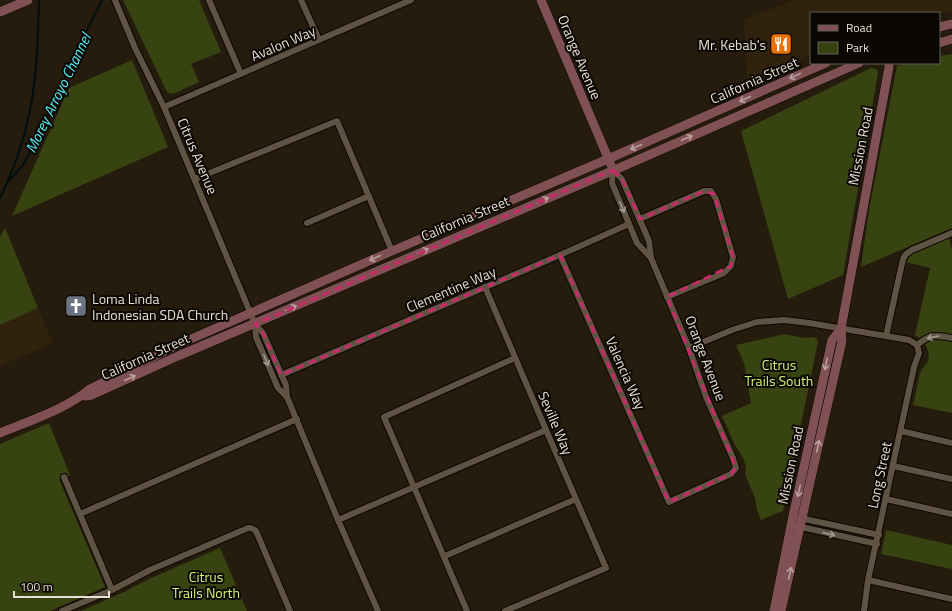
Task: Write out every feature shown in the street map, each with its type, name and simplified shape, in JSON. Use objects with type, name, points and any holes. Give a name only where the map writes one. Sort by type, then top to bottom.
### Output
[{"type":"main road","points":[[0,12],[28,0]]},
{"type":"main road","name":"Orange Avenue","points":[[541,0],[613,170]]},
{"type":"main road","points":[[940,27],[952,24]]},
{"type":"main road","points":[[940,43],[952,39]]},
{"type":"main road","name":"California Street","points":[[81,397],[90,389],[175,346],[608,159],[823,64]]},
{"type":"main road","name":"California Street","points":[[0,433],[81,397],[92,395],[857,64]]},
{"type":"main road","name":"Mission Road","points":[[774,611],[842,341],[841,329],[889,64]]},
{"type":"main road","points":[[813,68],[819,80]]},
{"type":"main road","name":"Mission Road","points":[[781,611],[797,522]]},
{"type":"street","name":"Citrus Avenue","points":[[115,0],[135,48],[164,107],[251,313],[255,324],[256,337],[278,388],[287,398],[297,419],[338,520],[378,611]]},
{"type":"street","points":[[209,0],[241,74]]},
{"type":"street","points":[[301,0],[318,40]]},
{"type":"street","name":"Avalon Way","points":[[164,107],[318,40],[398,3],[411,0]]},
{"type":"street","points":[[194,179],[337,121],[392,251]]},
{"type":"street","name":"Orange Avenue","points":[[613,170],[622,179],[640,219],[649,241],[651,258],[689,348],[706,398],[736,468]]},
{"type":"street","name":"Orange Avenue","points":[[613,170],[612,183],[637,243],[651,258]]},
{"type":"street","points":[[640,219],[704,191],[711,191],[716,199],[734,257],[731,266],[724,273],[667,297]]},
{"type":"street","points":[[307,223],[369,196]]},
{"type":"street","name":"Clementine Way","points":[[281,374],[629,224]]},
{"type":"street","points":[[886,336],[903,259],[906,254],[952,233]]},
{"type":"street","name":"Valencia Way","points":[[560,255],[669,502],[731,474],[736,468]]},
{"type":"street","name":"Seville Way","points":[[485,287],[606,568],[505,611]]},
{"type":"street","points":[[689,348],[732,330],[757,322],[784,320],[909,340],[917,345],[924,339],[934,336],[952,338]]},
{"type":"street","name":"Citrus Avenue","points":[[255,324],[263,333],[286,385],[287,398]]},
{"type":"street","name":"Long Street","points":[[864,611],[868,580],[877,544],[900,430],[914,368],[919,353],[917,345]]},
{"type":"street","points":[[468,611],[384,416],[515,358]]},
{"type":"street","points":[[80,514],[297,419]]},
{"type":"street","points":[[338,520],[546,430]]},
{"type":"street","points":[[900,430],[952,443]]},
{"type":"street","points":[[893,466],[952,479]]},
{"type":"street","points":[[64,477],[112,590]]},
{"type":"street","points":[[445,556],[576,499]]},
{"type":"street","points":[[886,499],[952,514]]},
{"type":"street","points":[[797,522],[844,527],[878,534]]},
{"type":"street","points":[[797,522],[842,537],[877,544]]},
{"type":"street","points":[[842,537],[844,527]]},
{"type":"street","points":[[62,611],[112,590],[150,570],[251,528],[256,531],[290,611]]},
{"type":"street","points":[[868,580],[952,599]]},
{"type":"highlighted area","points":[[613,170],[622,179],[640,219],[704,191],[714,194],[733,257],[731,266],[667,297],[736,468],[731,474],[669,502],[560,255],[281,375],[263,333],[255,324]]},
{"type":"shaded area","points":[[793,0],[952,0],[952,11],[940,13],[810,12],[810,55],[747,83],[744,20]]},
{"type":"shaded area","points":[[38,308],[53,343],[0,366],[0,325]]},
{"type":"green space","points":[[123,0],[199,0],[221,52],[191,64],[199,82],[173,94],[167,92]]},
{"type":"green space","points":[[952,54],[952,228],[861,267],[869,210],[897,66],[905,64],[940,64],[940,56]]},
{"type":"green space","points":[[132,60],[168,147],[12,216],[69,88]]},
{"type":"green space","points":[[871,68],[876,69],[878,73],[843,275],[788,299],[741,131]]},
{"type":"green space","points":[[5,228],[38,308],[0,325],[0,237]]},
{"type":"green space","points":[[949,238],[952,250],[952,413],[913,405],[921,371],[929,357],[928,349],[915,335],[930,268],[906,262],[912,254]]},
{"type":"green space","name":"Citrus Trails South","points":[[785,334],[803,338],[814,337],[818,342],[783,511],[761,520],[757,510],[755,498],[745,474],[746,469],[744,460],[734,443],[722,416],[751,403],[744,363],[736,345]]},
{"type":"green space","points":[[49,423],[70,475],[59,479],[105,587],[50,611],[0,611],[0,444]]},
{"type":"green space","points":[[886,530],[952,545],[952,569],[881,554]]},
{"type":"green space","name":"Citrus Trails North","points":[[220,548],[247,611],[81,611],[149,579]]},
{"type":"waterway","points":[[0,198],[24,137],[32,101],[38,43],[39,0]]},
{"type":"waterway","name":"Morey Arroyo Channel","points":[[7,183],[23,165],[43,127],[82,40],[102,0]]},
{"type":"place","name":"Mr. Kebab's","points":[[781,44]]},
{"type":"place","name":"Loma Linda Indonesian SDA Church","points":[[76,306]]}]
